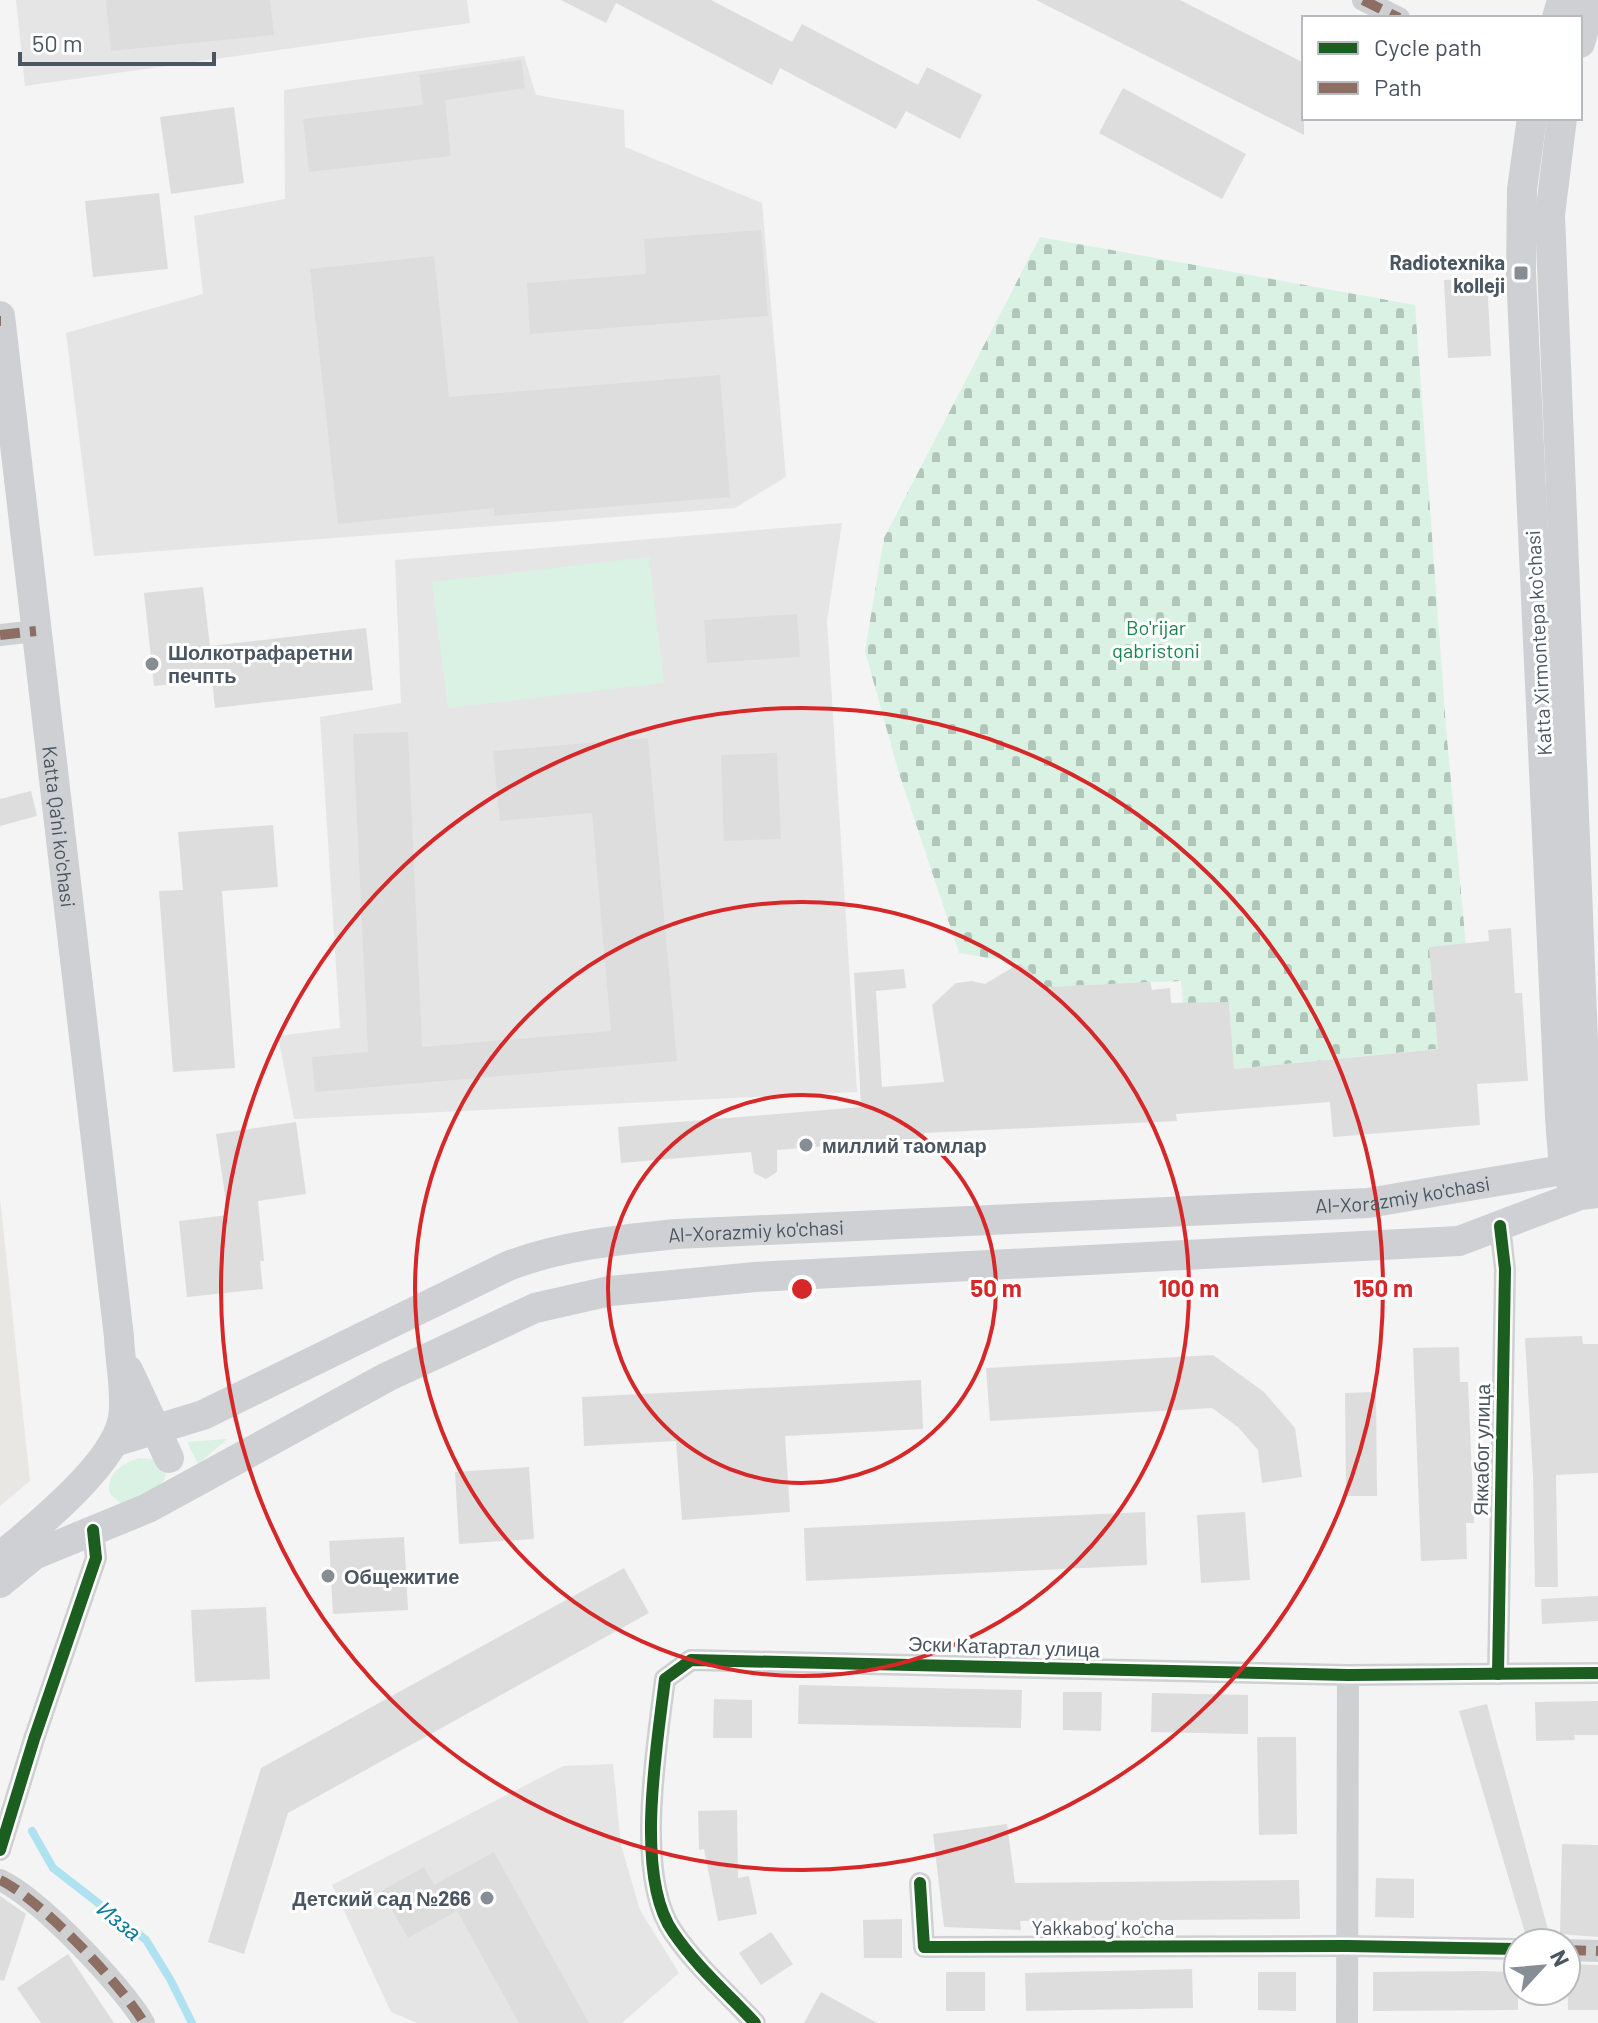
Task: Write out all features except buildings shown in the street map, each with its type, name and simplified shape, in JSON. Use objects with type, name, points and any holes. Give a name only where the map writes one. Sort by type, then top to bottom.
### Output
[{"type":"main road","points":[[1582,36],[1592,0]]},
{"type":"main road","name":"Katta Xirmontepa koʻchasi","points":[[1532,120],[1522,189],[1521,273],[1585,1177]]},
{"type":"main road","name":"Katta Xirmontepa koʻchasi","points":[[1562,120],[1550,215],[1585,1177]]},
{"type":"main road","name":"Katta Qa'ni ko'chasi","points":[[0,319],[119,1337]]},
{"type":"main road","points":[[0,1583],[34,1555],[164,1500],[432,1355],[535,1308],[588,1294],[682,1282],[755,1277],[1459,1241],[1500,1226],[1585,1177]]},
{"type":"main road","name":"Al-Xorazmiy ko'chasi","points":[[132,1436],[203,1415],[508,1266],[587,1243],[676,1234],[1368,1203],[1585,1177]]},
{"type":"main road","points":[[119,1337],[131,1378],[132,1436]]},
{"type":"main road","points":[[119,1337],[123,1416],[132,1436],[169,1458],[173,1483],[164,1500]]},
{"type":"main road","points":[[131,1378],[146,1393],[166,1405],[189,1414],[203,1415]]},
{"type":"main road","points":[[0,1557],[132,1436]]},
{"type":"main road","points":[[94,1468],[93,1483],[101,1501],[115,1513],[130,1516]]},
{"type":"street","points":[[1363,0],[1395,16]]},
{"type":"street","points":[[0,635],[36,631]]},
{"type":"street","name":"Яккабог улица","points":[[1498,1674],[1505,1269],[1500,1226]]},
{"type":"street","points":[[0,1850],[96,1558],[93,1530]]},
{"type":"street","name":"Эски Катартал улица","points":[[755,2023],[698,1965],[671,1931],[656,1894],[652,1803],[665,1679],[691,1660],[1348,1675],[1598,1673]]},
{"type":"street","points":[[1347,2023],[1348,1675]]},
{"type":"street","points":[[0,1880],[17,1888],[96,1963],[144,2023]]},
{"type":"street","name":"Yakkabog' ko'cha","points":[[920,1883],[924,1947],[1347,1946]]},
{"type":"street","points":[[1347,1946],[1502,1949]]},
{"type":"shaded area","points":[[16,0],[467,0],[470,23],[25,86]]},
{"type":"shaded area","points":[[524,56],[536,95],[624,110],[625,147],[762,203],[786,477],[735,508],[94,556],[66,333],[203,294],[194,216],[285,199],[284,90]]},
{"type":"shaded area","points":[[842,523],[827,621],[857,1092],[294,1119],[278,1036],[340,1028],[320,717],[401,703],[395,560]]},
{"type":"shaded area","points":[[0,1197],[30,1481],[0,1506]]},
{"type":"shaded area","name":"Детский сад №266","points":[[613,1764],[621,1845],[640,1910],[679,1973],[622,2023],[417,2023],[391,2012],[332,1885],[563,1766]]},
{"type":"green space","name":"Bo'rijar qabristoni","points":[[1040,237],[1415,305],[1446,727],[1475,1045],[1234,1069],[1229,1003],[1183,1003],[1181,981],[1047,987],[1020,963],[959,953],[898,770],[865,651],[884,538]]},
{"type":"green space","points":[[649,557],[664,683],[448,708],[432,582]]},
{"type":"green space","points":[[227,1439],[198,1464],[187,1442]]},
{"type":"green space","points":[[139,1458],[155,1459],[166,1471],[165,1478],[157,1489],[122,1504],[110,1494],[112,1475]]},
{"type":"waterway","name":"Изза","points":[[32,1831],[53,1868],[146,1940],[192,2023]]},
{"type":"marked path","points":[[1363,0],[1395,16]]},
{"type":"marked path","points":[[0,635],[36,631]]},
{"type":"marked path","points":[[0,1880],[57,1923],[118,1987],[144,2023]]},
{"type":"marked path","points":[[1582,1950],[1598,1951]]},
{"type":"cycle path","points":[[1498,1674],[1505,1269],[1500,1226]]},
{"type":"cycle path","points":[[0,1850],[96,1558],[93,1530]]},
{"type":"cycle path","points":[[755,2023],[702,1968],[673,1932],[661,1908],[654,1878],[651,1810],[665,1679],[691,1660],[1348,1675],[1598,1673]]},
{"type":"cycle path","points":[[920,1883],[924,1947],[1502,1949]]},
{"type":"place","name":"Radiotexnika kolleji","points":[[1521,273]]},
{"type":"place","name":"Шолкотрафаретни печпть","points":[[152,664]]},
{"type":"place","name":"миллий таомлар","points":[[806,1145]]},
{"type":"place","name":"Общежитие","points":[[328,1576]]},
{"type":"place","name":"Детский сад №266","points":[[487,1898]]}]
